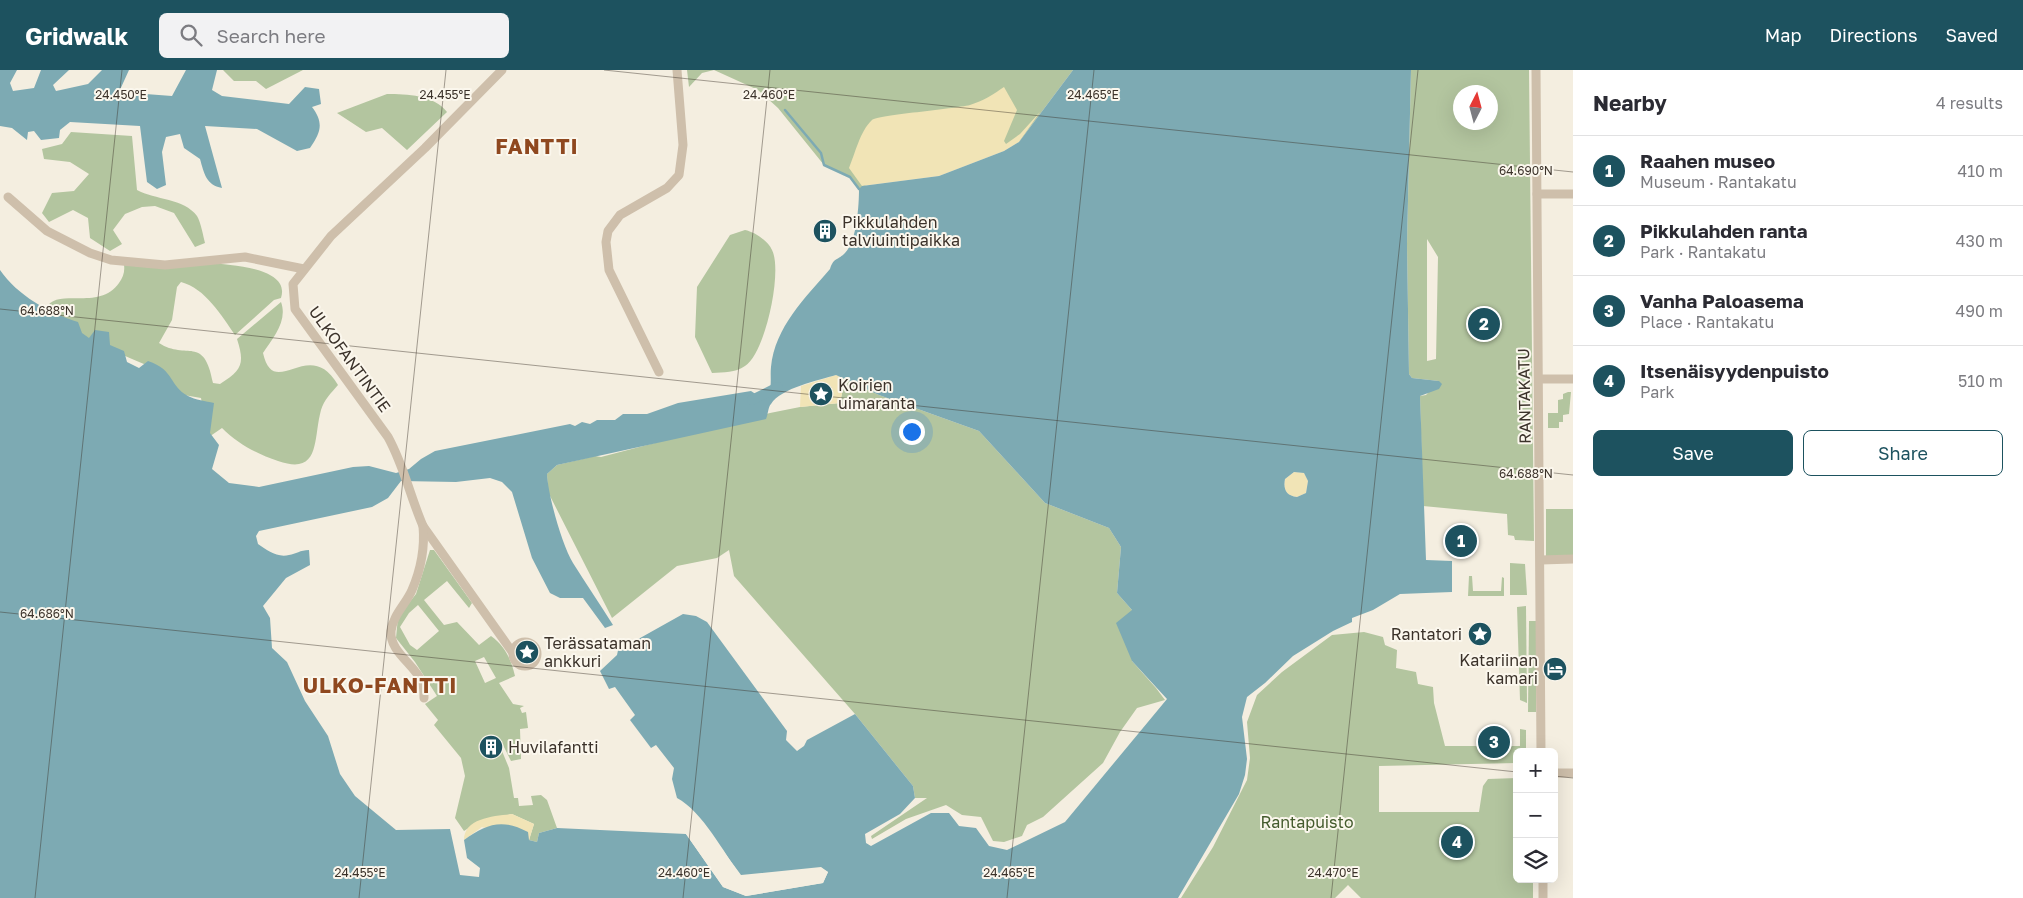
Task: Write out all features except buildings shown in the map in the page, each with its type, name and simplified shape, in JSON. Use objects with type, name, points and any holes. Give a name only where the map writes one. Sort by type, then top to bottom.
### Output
[{"type":"street","name":"ULKOFANTINTIE","points":[[498,629],[523,642],[531,642],[537,648],[538,656],[534,663],[522,666],[515,661],[513,653],[498,629],[479,606],[423,526],[400,460],[388,437],[295,309],[293,284],[331,236],[425,148],[502,70]]},
{"type":"street","points":[[659,372],[609,270],[606,242],[608,230],[620,214],[667,188],[679,174],[683,145],[677,70]]},
{"type":"street","name":"RANTAKATU","points":[[1536,70],[1542,748]]},
{"type":"street","points":[[1537,194],[1573,194]]},
{"type":"street","points":[[8,196],[47,231],[90,253],[111,260],[165,265],[245,257],[304,268]]},
{"type":"street","points":[[1539,379],[1573,379]]},
{"type":"street","points":[[423,526],[425,546],[419,570],[412,590],[394,618],[391,640],[422,682],[424,698]]},
{"type":"street","points":[[1541,560],[1573,559]]},
{"type":"street","points":[[513,653],[516,646],[523,642]]},
{"type":"street","points":[[1558,774],[1573,773]]},
{"type":"street","points":[[1543,883],[1543,898]]},
{"type":"green space","points":[[223,70],[303,70],[266,89],[256,81],[234,81]]},
{"type":"green space","points":[[687,70],[714,70],[702,73],[689,87]]},
{"type":"green space","points":[[714,70],[1073,70],[1019,142],[906,179],[868,184],[859,189],[850,177],[824,165],[778,108],[758,90]]},
{"type":"green space","points":[[1411,70],[1529,70],[1534,541],[1515,540],[1514,536],[1508,535],[1507,514],[1423,506],[1420,396],[1426,395],[1439,381],[1412,378],[1409,374],[1407,244]],"holes":[[[1427,239],[1438,257],[1436,359],[1427,361]]]},
{"type":"green space","points":[[387,94],[411,95],[428,99],[442,106],[447,112],[407,150],[382,128],[366,132],[337,113]]},
{"type":"green space","points":[[71,132],[132,136],[137,190],[177,202],[191,210],[197,216],[205,243],[195,247],[174,213],[155,206],[142,207],[125,214],[113,230],[122,244],[110,251],[90,238],[88,218],[73,210],[49,222],[42,213],[52,193],[74,191],[89,174],[70,162],[44,159],[42,149],[62,144]]},
{"type":"green space","points":[[745,230],[761,237],[772,250],[775,261],[775,275],[770,311],[759,346],[745,366],[729,372],[712,373],[695,337],[697,287],[730,235]]},
{"type":"green space","points":[[210,263],[243,267],[268,274],[277,280],[282,288],[281,298],[274,300],[235,335],[219,311],[205,296],[190,285],[181,282],[177,287],[172,320],[159,343],[169,348],[193,351],[199,354],[205,359],[213,383],[220,384],[233,375],[240,366],[241,355],[237,339],[281,302],[283,316],[281,323],[263,353],[268,366],[275,372],[304,366],[316,366],[327,371],[338,385],[322,406],[313,452],[302,463],[292,464],[263,455],[241,444],[222,428],[206,439],[214,442],[215,449],[198,436],[196,430],[202,406],[201,398],[178,394],[169,379],[157,370],[66,327],[46,309],[51,302],[58,299],[89,298],[110,292],[122,279],[124,265],[156,268]]},
{"type":"green space","points":[[845,379],[879,395],[979,431],[1045,503],[1109,528],[1121,547],[1117,593],[1132,610],[1132,661],[1165,700],[1137,708],[1120,732],[1103,763],[1043,817],[1027,825],[1022,836],[1004,842],[993,841],[981,817],[962,815],[946,805],[906,819],[872,839],[871,836],[927,798],[915,798],[913,786],[855,714],[734,576],[729,550],[717,558],[677,566],[612,618],[548,492],[547,474],[557,465],[595,456],[601,457],[770,413],[800,407],[840,403]]},
{"type":"green space","points":[[1571,392],[1569,414],[1563,415],[1563,422],[1559,422],[1559,428],[1548,428],[1548,413],[1558,413],[1558,400],[1563,399],[1563,394]]},
{"type":"green space","points":[[1546,509],[1573,509],[1573,556],[1546,556]]},
{"type":"green space","points":[[430,550],[434,550],[472,603],[469,608],[447,581],[424,600],[444,625],[457,622],[479,645],[491,636],[504,649],[512,664],[515,676],[499,683],[513,704],[524,706],[520,708],[522,713],[526,712],[528,728],[520,729],[521,759],[511,761],[503,745],[498,746],[495,735],[482,738],[486,757],[499,755],[499,752],[502,751],[509,768],[514,798],[518,798],[519,806],[533,805],[531,796],[541,795],[547,800],[557,828],[539,833],[537,842],[529,840],[534,824],[512,814],[479,821],[464,831],[455,818],[465,776],[461,758],[434,725],[438,720],[425,704],[437,696],[415,662],[396,638],[398,617],[416,594]],"holes":[[[418,605],[439,631],[417,650],[410,645],[400,627],[409,613]],[[484,657],[496,678],[485,683],[475,661]]]},
{"type":"green space","points":[[1510,563],[1525,564],[1527,595],[1510,595]]},
{"type":"green space","points":[[1469,576],[1472,576],[1473,591],[1501,591],[1502,577],[1504,578],[1504,596],[1468,596]]},
{"type":"green space","points":[[1526,606],[1527,703],[1520,700],[1517,607]]},
{"type":"green space","points":[[1529,621],[1536,621],[1536,712],[1528,712]]},
{"type":"green space","name":"Rantapuisto","points":[[1364,632],[1383,637],[1385,645],[1397,650],[1396,668],[1416,672],[1418,684],[1433,687],[1434,703],[1445,746],[1520,746],[1520,729],[1526,730],[1526,748],[1513,748],[1513,763],[1379,766],[1379,812],[1479,812],[1483,786],[1488,779],[1513,778],[1513,883],[1533,883],[1533,898],[1361,898],[1348,885],[1335,898],[1181,898],[1213,847],[1247,780],[1250,758],[1247,722],[1257,695],[1282,672],[1332,635]]},
{"type":"sand","points":[[1004,87],[1017,110],[1004,141],[1006,144],[1020,134],[1040,112],[1019,142],[1004,151],[939,176],[862,186],[849,168],[861,136],[872,120],[888,116],[970,105]]},
{"type":"sand","name":"Koirien uimaranta","points":[[836,375],[845,379],[840,403],[800,407],[801,386]]},
{"type":"sand","points":[[1294,472],[1304,473],[1308,481],[1306,493],[1297,497],[1288,494],[1284,486],[1285,479]]},
{"type":"sand","points":[[512,814],[534,824],[529,840],[482,827],[464,840],[465,833],[469,827],[481,819]]},
{"type":"water","points":[[0,70],[17,70],[10,83],[13,91],[34,88],[41,70],[69,70],[53,85],[56,91],[88,84],[102,70],[129,70],[119,92],[172,96],[186,70],[217,70],[212,90],[222,96],[289,104],[305,87],[319,89],[321,104],[312,107],[320,123],[320,128],[310,148],[297,151],[257,129],[205,126],[222,188],[209,181],[204,174],[200,159],[184,148],[180,134],[166,137],[162,152],[166,185],[157,189],[147,182],[140,126],[70,122],[60,130],[59,138],[41,140],[34,131],[28,132],[27,140],[12,128],[0,126]]},
{"type":"water","points":[[1073,70],[1411,70],[1407,244],[1409,374],[1412,378],[1439,381],[1442,384],[1439,389],[1420,396],[1426,560],[1452,561],[1452,592],[1400,594],[1373,610],[1352,618],[1352,622],[1333,631],[1293,656],[1265,683],[1247,697],[1242,717],[1247,759],[1245,775],[1239,794],[1178,898],[0,898],[0,270],[15,287],[34,302],[56,314],[78,322],[82,333],[89,338],[95,330],[109,332],[110,345],[124,351],[127,362],[139,368],[148,361],[157,365],[168,373],[178,388],[188,396],[214,403],[210,433],[219,445],[212,469],[229,483],[259,487],[353,467],[369,466],[396,473],[409,469],[435,451],[570,424],[575,426],[582,422],[590,424],[597,420],[615,420],[623,414],[647,414],[678,403],[751,391],[757,395],[769,394],[774,352],[785,326],[801,302],[833,263],[849,247],[855,232],[859,189],[862,186],[939,176],[1004,151],[1019,142]],"holes":[[[836,375],[879,395],[979,431],[1045,503],[1109,528],[1121,547],[1117,593],[1132,610],[1116,623],[1132,661],[1167,699],[1065,822],[1007,850],[989,846],[976,828],[959,826],[949,813],[931,813],[871,846],[866,843],[865,834],[900,814],[915,798],[913,786],[855,714],[807,740],[804,746],[797,751],[786,740],[787,731],[707,622],[696,616],[683,614],[633,642],[620,641],[617,655],[600,671],[609,689],[615,687],[635,715],[630,720],[651,748],[656,745],[674,768],[672,779],[677,798],[704,822],[741,876],[821,868],[828,872],[823,883],[746,896],[723,887],[686,834],[557,828],[539,833],[537,842],[529,840],[528,832],[502,824],[487,827],[464,840],[467,858],[480,868],[479,877],[460,875],[450,829],[396,830],[355,796],[340,774],[328,736],[305,701],[287,662],[272,648],[270,618],[263,606],[286,578],[310,565],[309,550],[285,556],[276,554],[258,544],[256,536],[259,531],[372,507],[388,498],[401,481],[456,482],[490,478],[502,482],[512,492],[532,558],[550,593],[560,598],[583,598],[605,628],[613,625],[578,571],[564,544],[556,520],[547,474],[557,465],[766,419],[770,405],[783,393],[801,385]],[[1294,472],[1304,473],[1308,481],[1306,493],[1297,497],[1288,494],[1284,486],[1285,479]]]},
{"type":"pier","points":[[702,822],[741,875],[821,867],[828,872],[823,883],[746,896],[723,887],[686,834],[688,832],[724,885],[746,893],[821,881],[825,873],[821,870],[740,878],[700,823]]},
{"type":"waterway","points":[[785,110],[821,153],[824,165],[850,177],[859,189]]},
{"type":"waterway","points":[[752,400],[778,387]]},
{"type":"place","name":"Pikkulahden talviuintipaikka","points":[[825,231]]},
{"type":"place","name":"Pikkulahden ranta","points":[[1484,324]]},
{"type":"place","name":"Koirien uimaranta","points":[[821,394]]},
{"type":"place","name":"Raahen museo","points":[[1461,541]]},
{"type":"place","name":"Rantatori","points":[[1480,634]]},
{"type":"place","name":"Terässataman ankkuri","points":[[527,652]]},
{"type":"place","name":"Katariinan kamari","points":[[1555,669]]},
{"type":"place","name":"Vanha Paloasema","points":[[1494,742]]},
{"type":"place","name":"Huvilafantti","points":[[491,747]]},
{"type":"place","name":"Itsenäisyydenpuisto","points":[[1457,842]]},
{"type":"district","name":"FANTTI","points":[[537,146]]},
{"type":"district","name":"ULKO-FANTTI","points":[[380,685]]}]
